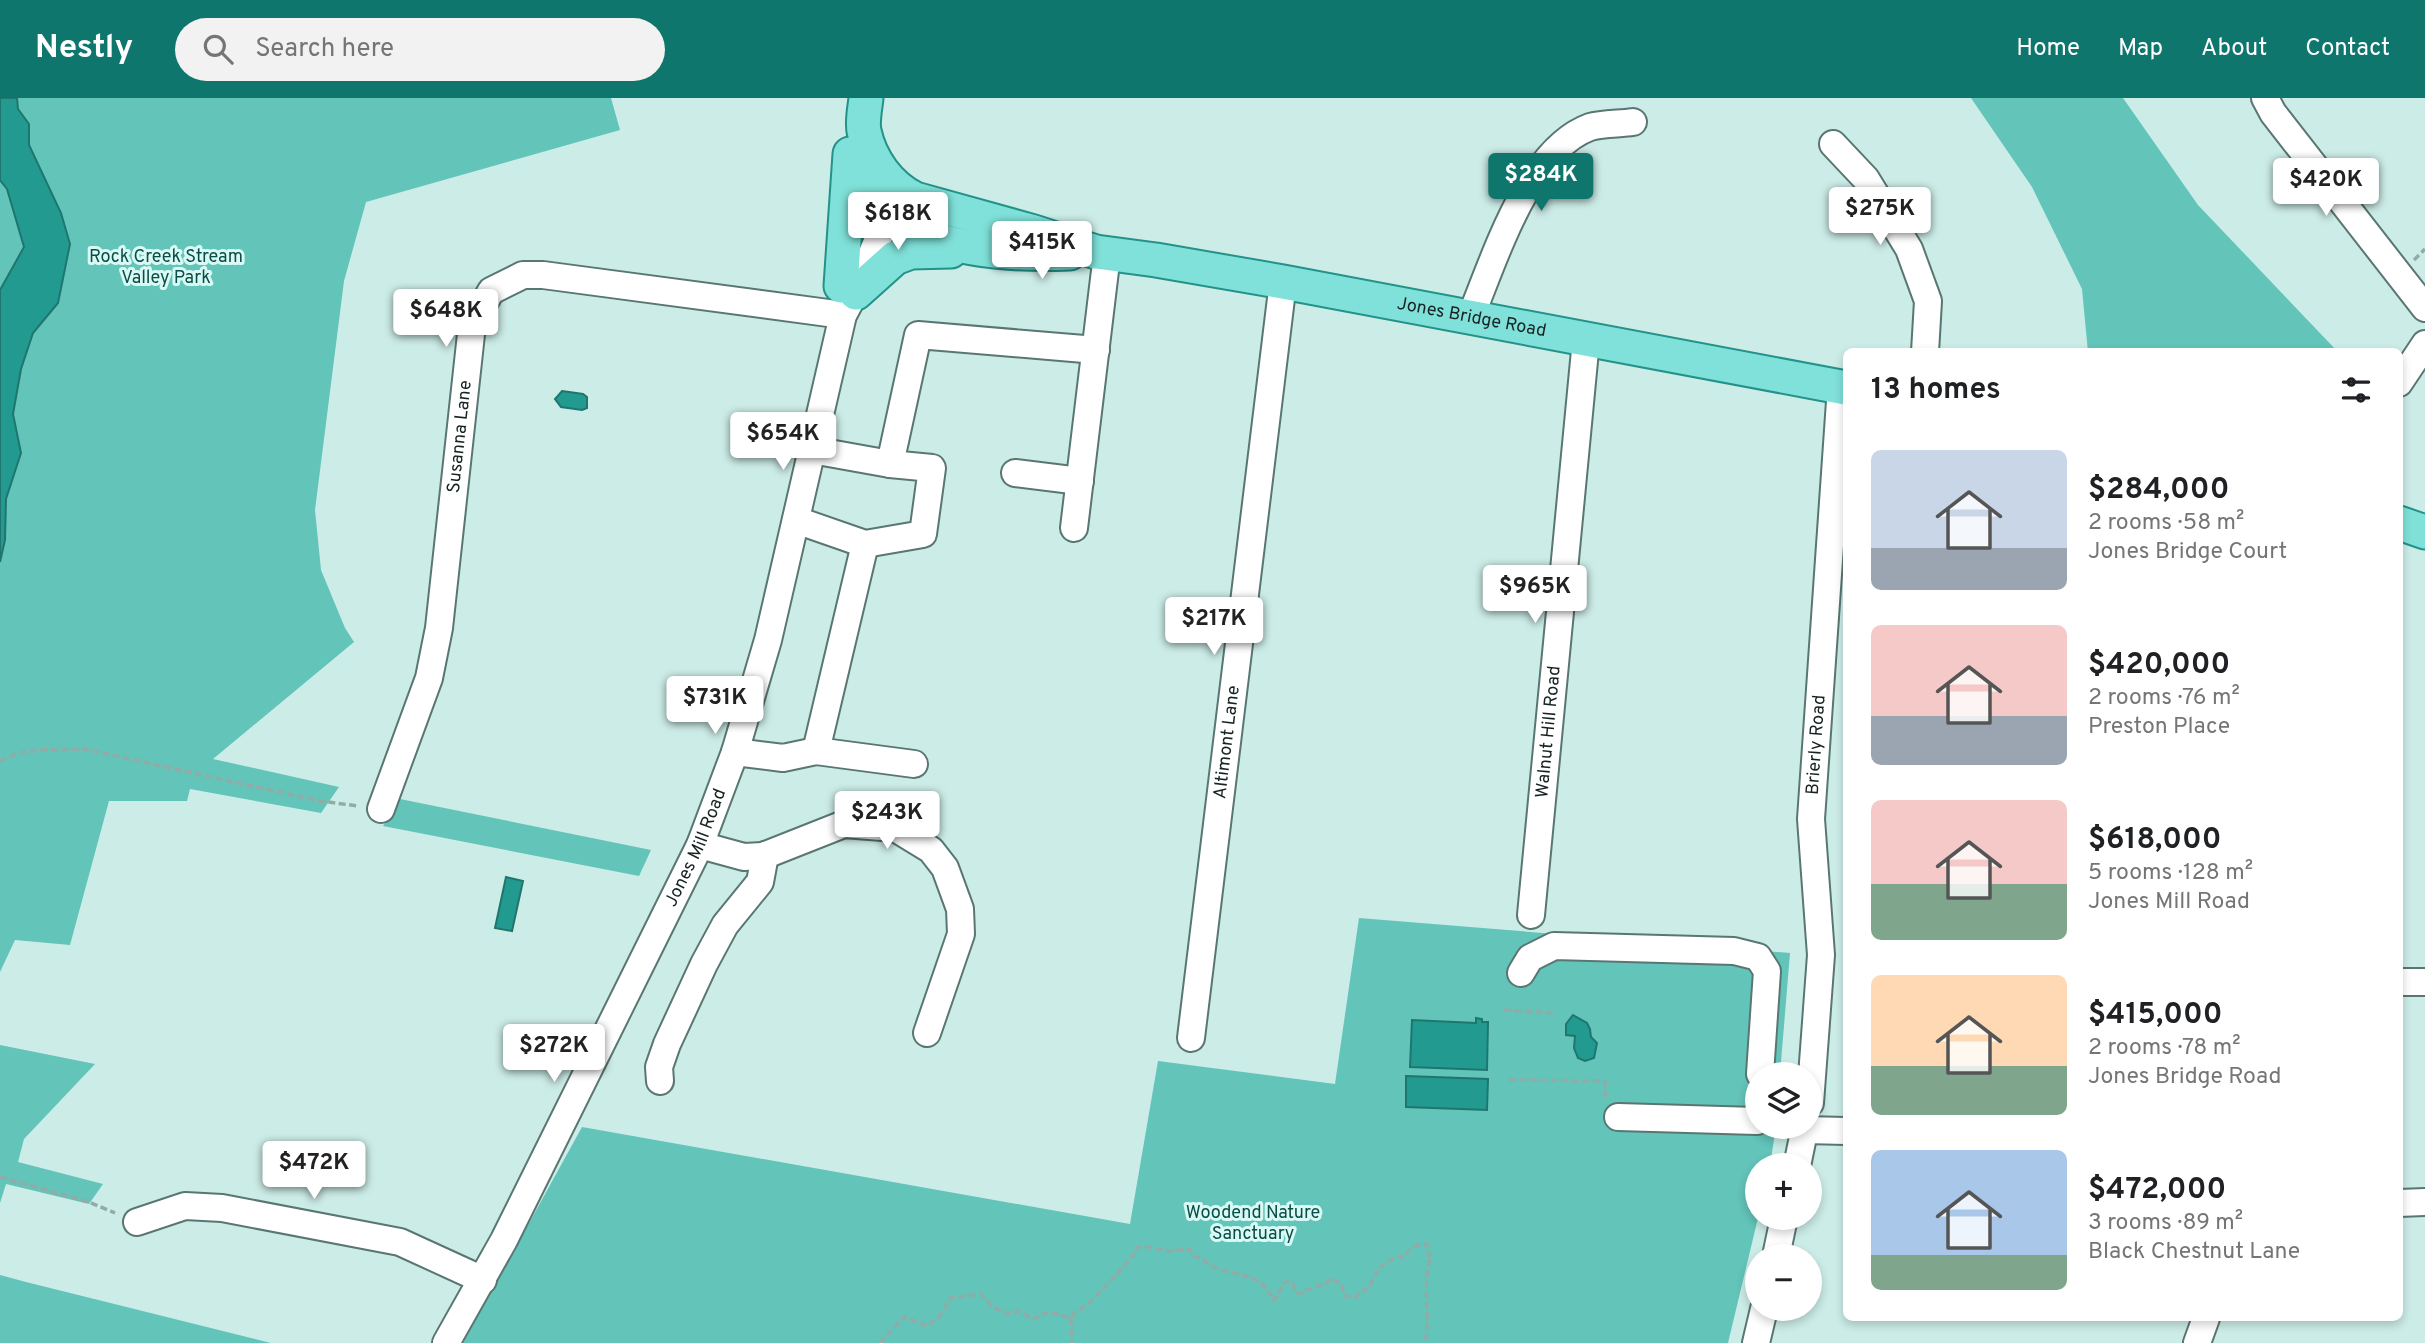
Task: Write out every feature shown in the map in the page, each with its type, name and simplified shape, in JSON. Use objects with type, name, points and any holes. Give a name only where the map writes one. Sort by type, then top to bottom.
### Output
[{"type":"main road","points":[[847,298],[852,98]]},
{"type":"main road","points":[[866,98],[864,130],[875,160],[888,181],[888,205]]},
{"type":"main road","points":[[851,138],[861,176],[888,205]]},
{"type":"main road","name":"Jones Bridge Road","points":[[888,205],[915,200],[1102,253]]},
{"type":"main road","name":"Jones Bridge Road","points":[[888,205],[917,233],[989,252],[1102,253],[1156,260],[1843,388]]},
{"type":"main road","points":[[847,298],[895,258],[911,252],[989,252]]},
{"type":"main road","points":[[2403,524],[2425,532]]},
{"type":"street","points":[[2265,98],[2273,113],[2425,308]]},
{"type":"street","points":[[1470,318],[1513,213],[1543,164],[1571,137],[1592,126],[1633,122]]},
{"type":"street","points":[[1833,144],[1867,179],[1909,249],[1928,301],[1925,348]]},
{"type":"street","name":"Jones Mill Road","points":[[446,1343],[483,1280],[700,845],[735,752],[768,640],[847,298],[858,225],[888,205]]},
{"type":"street","points":[[1074,528],[1096,350],[1102,253]]},
{"type":"street","name":"Susanna Lane","points":[[381,809],[429,678],[439,628],[472,325],[492,291],[523,275],[543,275],[847,298]]},
{"type":"street","name":"Altimont Lane","points":[[1191,1038],[1283,282]]},
{"type":"street","points":[[890,464],[918,335],[1096,350]]},
{"type":"street","name":"Walnut Hill Road","points":[[1531,915],[1586,340]]},
{"type":"street","points":[[2403,377],[2425,344]]},
{"type":"street","name":"Brierly Road","points":[[1812,1062],[1821,955],[1811,819],[1843,401]]},
{"type":"street","points":[[796,520],[865,544],[923,534],[932,468],[890,464],[812,450]]},
{"type":"street","points":[[1015,473],[1080,481]]},
{"type":"street","points":[[816,751],[865,544]]},
{"type":"street","points":[[735,752],[783,758],[816,751],[914,764]]},
{"type":"street","points":[[700,845],[744,857],[765,855],[844,824],[895,828],[931,850],[945,868],[960,909],[961,934],[927,1033]]},
{"type":"street","points":[[660,1081],[659,1067],[677,1021],[725,925],[760,881],[765,855]]},
{"type":"street","points":[[1521,974],[1530,958],[1554,946],[1734,951],[1758,957],[1767,971],[1761,1062]]},
{"type":"street","points":[[2403,982],[2425,982]]},
{"type":"street","points":[[1618,1117],[1745,1121]]},
{"type":"street","points":[[1822,1130],[1843,1131]]},
{"type":"street","points":[[2403,1203],[2425,1202]]},
{"type":"street","points":[[137,1222],[185,1206],[222,1208],[400,1242],[483,1280]]},
{"type":"street","points":[[1756,1343],[1761,1321]]},
{"type":"street","points":[[2197,1343],[2205,1321]]},
{"type":"path","points":[[2411,263],[2425,249]]},
{"type":"path","points":[[0,761],[18,753],[38,750],[85,749],[320,801],[381,809]]},
{"type":"path","points":[[1504,1010],[1555,1013]]},
{"type":"path","points":[[1509,1080],[1605,1081],[1605,1105],[1618,1117]]},
{"type":"path","points":[[0,1177],[89,1202],[137,1222]]},
{"type":"path","points":[[1072,1343],[1071,1318],[1074,1312],[1087,1305],[1135,1253],[1136,1248],[1143,1246],[1160,1251],[1189,1249],[1194,1256],[1202,1257],[1216,1269],[1233,1271],[1262,1282],[1268,1287],[1274,1301],[1284,1283],[1289,1281],[1296,1293],[1304,1293],[1314,1286],[1327,1283],[1330,1278],[1341,1284],[1345,1296],[1356,1297],[1370,1288],[1372,1277],[1383,1265],[1400,1256],[1402,1258],[1414,1246],[1426,1244],[1431,1257],[1427,1270],[1428,1332],[1425,1343]]},
{"type":"path","points":[[880,1343],[904,1317],[927,1326],[939,1317],[951,1298],[981,1294],[993,1308],[1011,1314],[1018,1311],[1033,1319],[1049,1312],[1071,1318]]},
{"type":"green space","name":"Rock Creek Stream Valley Park","points":[[0,98],[611,98],[620,130],[366,202],[344,281],[315,510],[321,570],[345,628],[354,642],[213,759],[339,787],[321,813],[190,789],[187,801],[109,801],[70,945],[15,940],[0,972]]},
{"type":"green space","points":[[1971,98],[2123,98],[2198,205],[2334,348],[2088,348],[2082,289],[2032,187]]},
{"type":"green space","points":[[400,799],[651,850],[639,876],[383,826]]},
{"type":"green space","name":"Woodend Nature Sanctuary","points":[[1359,918],[1790,953],[1781,1062],[1745,1062],[1745,1139],[1774,1139],[1772,1153],[1745,1153],[1745,1230],[1755,1230],[1752,1244],[1745,1244],[1745,1272],[1728,1343],[463,1343],[582,1127],[1130,1224],[1158,1061],[1335,1084]]},
{"type":"green space","points":[[0,1045],[95,1064],[24,1139],[18,1162],[103,1184],[89,1204],[6,1184],[0,1203]]},
{"type":"green space","points":[[0,1275],[26,1282],[271,1343],[0,1343]]},
{"type":"shaded area","points":[[0,98],[17,98],[18,109],[29,124],[29,145],[61,213],[70,244],[58,303],[33,333],[21,369],[13,414],[21,453],[6,499],[5,540],[0,562],[0,290],[24,247],[7,189],[0,180]]},
{"type":"shaded area","points":[[562,391],[583,394],[587,397],[587,408],[582,410],[561,407],[555,399]]},
{"type":"shaded area","points":[[506,877],[523,881],[512,931],[495,928]]},
{"type":"shaded area","points":[[1573,1015],[1587,1023],[1591,1037],[1597,1043],[1594,1058],[1585,1061],[1578,1058],[1574,1048],[1575,1036],[1566,1035],[1566,1024]]},
{"type":"shaded area","points":[[1476,1018],[1488,1022],[1487,1070],[1410,1067],[1412,1020],[1476,1023]]},
{"type":"shaded area","points":[[1406,1076],[1488,1079],[1487,1110],[1406,1107]]}]
